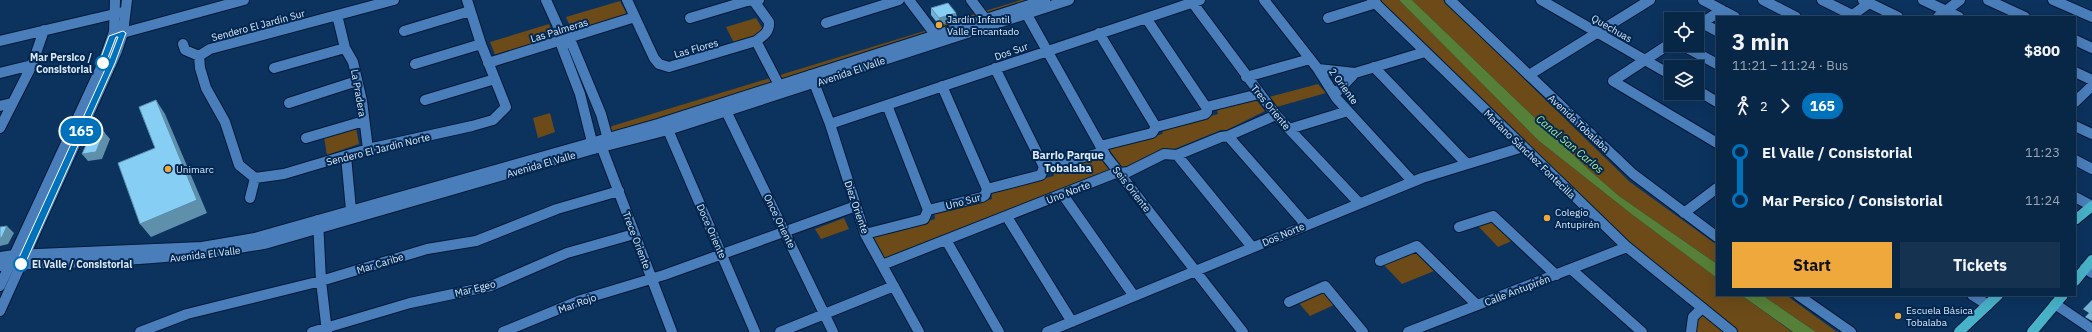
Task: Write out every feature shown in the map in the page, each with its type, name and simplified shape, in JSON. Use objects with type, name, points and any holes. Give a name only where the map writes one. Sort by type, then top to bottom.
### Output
[{"type":"main road","points":[[2076,219],[2092,206]]},
{"type":"main road","points":[[2076,280],[2090,267]]},
{"type":"main road","points":[[1959,332],[1997,296]]},
{"type":"main road","points":[[2032,332],[2062,296]]},
{"type":"street","points":[[0,286],[14,261],[107,72],[123,33],[121,12],[115,0]]},
{"type":"street","points":[[0,311],[14,261],[95,81],[127,0]]},
{"type":"street","points":[[113,36],[244,0]]},
{"type":"street","name":"Sendero El Jardin Sur","points":[[199,56],[210,49],[394,0]]},
{"type":"street","points":[[425,100],[495,79],[481,44],[467,0]]},
{"type":"street","name":"Trece Oriente","points":[[546,0],[601,114],[605,143],[619,191],[672,332]]},
{"type":"street","name":"Las Flores","points":[[627,0],[654,58],[659,64],[669,67],[756,41],[766,36],[770,30],[770,25],[755,0]]},
{"type":"street","points":[[690,18],[755,0]]},
{"type":"street","points":[[826,22],[899,0]]},
{"type":"street","points":[[909,0],[938,38]]},
{"type":"street","points":[[971,0],[987,22]]},
{"type":"street","name":"Avenida El Valle","points":[[318,224],[351,210],[592,142],[605,143],[668,130],[1040,3],[1069,0]]},
{"type":"street","name":"2 Oriente","points":[[1264,0],[1318,69],[1338,99],[1412,181]]},
{"type":"street","name":"Avenida Tobalaba","points":[[1450,0],[1633,174],[1716,236]]},
{"type":"street","name":"Quechuas","points":[[1541,0],[1664,71]]},
{"type":"street","points":[[1552,6],[1562,0]]},
{"type":"street","points":[[1529,75],[1650,0]]},
{"type":"street","points":[[1702,0],[1733,16]]},
{"type":"street","points":[[1762,0],[1794,16]]},
{"type":"street","points":[[1822,0],[1851,16],[1866,1],[1896,16]]},
{"type":"street","points":[[1923,0],[1957,16]]},
{"type":"street","points":[[1939,16],[1960,0]]},
{"type":"street","points":[[1988,0],[2023,16]]},
{"type":"street","points":[[2053,0],[2092,17]]},
{"type":"street","name":"Dos Sur","points":[[830,124],[1196,1]]},
{"type":"street","name":"Tres Oriente","points":[[1196,1],[1259,94],[1276,115],[1359,203]]},
{"type":"street","points":[[1328,18],[1374,2]]},
{"type":"street","name":"Mariano Sánchez Fontecilla","points":[[1374,2],[1627,247],[1732,332]]},
{"type":"street","name":"Avenida El Valle","points":[[987,22],[1026,14],[1040,3]]},
{"type":"street","points":[[1704,22],[1722,10]]},
{"type":"street","points":[[404,31],[470,11]]},
{"type":"street","points":[[0,41],[121,12]]},
{"type":"street","name":"Seis Oriente","points":[[1026,14],[1102,149],[1244,332]]},
{"type":"street","name":"La Pradera","points":[[337,15],[345,48],[353,62],[368,149]]},
{"type":"street","points":[[1146,18],[1206,108]]},
{"type":"street","name":"Las Palmeras","points":[[490,66],[566,44],[636,20]]},
{"type":"street","points":[[1704,26],[1716,31]]},
{"type":"street","points":[[0,128],[32,65],[44,30]]},
{"type":"street","points":[[1099,33],[1156,127]]},
{"type":"street","points":[[2076,40],[2092,48]]},
{"type":"street","points":[[756,41],[779,85]]},
{"type":"street","points":[[183,44],[185,50],[199,56],[200,68],[206,88],[226,122],[239,166],[256,178],[250,198]]},
{"type":"street","points":[[415,64],[481,44]]},
{"type":"street","name":"Trece Oriente","points":[[566,44],[592,142]]},
{"type":"street","points":[[274,68],[345,48]]},
{"type":"street","points":[[1664,48],[1613,81],[1716,142]]},
{"type":"street","points":[[1318,69],[1355,73],[1425,52]]},
{"type":"street","points":[[1695,52],[1716,63]]},
{"type":"street","points":[[1246,76],[1310,59]]},
{"type":"street","points":[[0,73],[32,65]]},
{"type":"street","points":[[1374,67],[1466,163]]},
{"type":"street","points":[[995,68],[1044,167]]},
{"type":"street","points":[[2076,72],[2092,80]]},
{"type":"street","points":[[1335,94],[1355,73]]},
{"type":"street","name":"Sendero El Jardin Norte","points":[[256,178],[277,176],[368,149],[465,128],[500,116],[506,108],[495,79]]},
{"type":"street","name":"Avenida El Valle","points":[[0,257],[14,261],[192,257],[232,252],[254,242],[605,143],[658,124],[779,85],[813,80]]},
{"type":"street","name":"Diez Oriente","points":[[813,80],[830,124],[866,234],[919,332]]},
{"type":"street","points":[[289,103],[357,81]]},
{"type":"street","points":[[942,86],[987,189]]},
{"type":"street","points":[[2076,101],[2092,86]]},
{"type":"street","name":"Uno Sur","points":[[866,234],[924,219],[928,210],[982,197],[985,195],[987,189],[1041,175],[1044,167],[1152,133],[1156,127],[1205,114],[1207,112],[1206,108],[1259,94]]},
{"type":"street","points":[[1704,94],[1716,101]]},
{"type":"street","points":[[0,106],[12,103]]},
{"type":"street","points":[[887,105],[928,210]]},
{"type":"street","name":"Once Oriente","points":[[726,111],[833,332]]},
{"type":"street","points":[[1289,129],[1348,111]]},
{"type":"street","name":"Uno Norte","points":[[882,265],[996,219],[1007,217],[1064,195],[1113,174],[1121,174],[1164,154],[1177,155],[1220,137],[1228,136],[1276,115]]},
{"type":"street","points":[[306,138],[364,121]]},
{"type":"street","points":[[2076,126],[2092,134]]},
{"type":"street","name":"Doce Oriente","points":[[668,130],[755,332]]},
{"type":"street","points":[[1228,136],[1306,225]]},
{"type":"street","name":"Dos Norte","points":[[1047,332],[1412,181],[1466,163],[1523,147]]},
{"type":"street","points":[[1177,155],[1252,247]]},
{"type":"street","points":[[346,156],[351,210]]},
{"type":"street","points":[[2076,161],[2092,169]]},
{"type":"street","points":[[1684,213],[1716,189]]},
{"type":"street","name":"Mar Caribe","points":[[140,332],[187,314],[321,281],[427,249],[476,241],[557,209],[619,191]]},
{"type":"street","points":[[1064,195],[1134,296]]},
{"type":"street","points":[[2076,198],[2092,206]]},
{"type":"street","points":[[653,279],[856,206]]},
{"type":"street","points":[[1459,227],[1493,216],[1556,275]]},
{"type":"street","points":[[1007,217],[1072,322]]},
{"type":"street","points":[[318,224],[321,281],[327,330]]},
{"type":"street","name":"Mar Egeo","points":[[312,332],[327,330],[410,302],[491,286],[567,253],[634,234]]},
{"type":"street","points":[[946,240],[999,332]]},
{"type":"street","points":[[1380,261],[1416,246],[1476,305]]},
{"type":"street","name":"Calle Antupirén","points":[[1408,332],[1627,247]]},
{"type":"street","points":[[1571,269],[1642,332]]},
{"type":"street","name":"Mar Rojo","points":[[503,332],[581,300],[653,279]]},
{"type":"street","points":[[780,332],[894,286]]},
{"type":"street","points":[[1289,302],[1325,286],[1363,332]]},
{"type":"street","points":[[1799,296],[1851,332]]},
{"type":"street","points":[[1974,296],[1988,304]]},
{"type":"street","points":[[2055,304],[2092,329]]},
{"type":"street","points":[[1690,332],[1693,318],[1702,308]]},
{"type":"shaded area","points":[[1021,0],[1045,0],[945,32],[939,25]]},
{"type":"shaded area","points":[[1377,0],[1399,0],[1539,141],[1634,216],[1716,277],[1716,296],[1742,296],[1792,332],[1737,332],[1632,245]]},
{"type":"shaded area","points":[[1399,0],[1412,0],[1589,170],[1619,196],[1716,263],[1716,277],[1634,216],[1539,141]]},
{"type":"shaded area","points":[[1412,0],[1443,0],[1630,182],[1716,244],[1716,263],[1619,196],[1589,170]]},
{"type":"shaded area","points":[[620,1],[628,16],[573,33],[566,17]]},
{"type":"shaded area","points":[[756,18],[765,33],[734,43],[726,27]]},
{"type":"shaded area","points":[[549,24],[555,39],[496,57],[490,42]]},
{"type":"shaded area","points":[[931,29],[936,35],[613,135],[609,127]]},
{"type":"shaded area","points":[[1318,84],[1326,93],[1273,108],[1265,98]]},
{"type":"shaded area","points":[[1254,97],[1265,111],[1227,130],[1221,130],[1123,170],[1109,149],[1162,134],[1164,129],[1218,114],[1217,109]]},
{"type":"shaded area","points":[[550,113],[555,132],[538,138],[533,118]]},
{"type":"shaded area","points":[[356,128],[359,144],[327,155],[324,137]]},
{"type":"shaded area","points":[[1100,155],[1113,172],[884,259],[873,236],[935,219],[934,212],[992,199],[991,191],[1054,176],[1052,167]]},
{"type":"shaded area","points":[[844,218],[849,229],[821,239],[815,229]]},
{"type":"shaded area","points":[[1494,220],[1514,240],[1498,247],[1478,226]]},
{"type":"shaded area","points":[[1415,252],[1434,271],[1402,284],[1384,265]]},
{"type":"shaded area","points":[[1322,291],[1334,305],[1310,316],[1298,302]]},
{"type":"shaded area","points":[[1742,296],[1763,296],[1816,332],[1793,332]]},
{"type":"shaded area","points":[[1763,296],[1787,296],[1837,332],[1816,332]]},
{"type":"shaded area","points":[[1704,313],[1728,332],[1695,332],[1697,320]]},
{"type":"building","points":[[948,3],[956,13],[939,18],[931,8]]},
{"type":"building","name":"Unimarc","points":[[156,100],[197,200],[140,224],[118,163],[155,148],[139,107]]},
{"type":"building","points":[[104,132],[96,152],[82,154],[91,134]]},
{"type":"building","points":[[7,226],[2,237],[0,238],[0,227]]},
{"type":"bus line","name":"165","points":[[21,264],[112,63],[123,33],[113,36],[103,63]]},
{"type":"place","name":"Jardín Infantil Valle Encantado","points":[[939,25]]},
{"type":"place","name":"Mar Persico / Consistorial","points":[[103,63]]},
{"type":"place","name":"Unimarc","points":[[168,169]]},
{"type":"place","name":"Colegio Antupirén","points":[[1547,218]]},
{"type":"place","name":"El Valle / Consistorial","points":[[21,264]]},
{"type":"place","name":"Escuela Básica Tobalaba","points":[[1898,316]]},
{"type":"district","name":"Barrio Parque Tobalaba","points":[[1068,161]]},
{"type":"water label","name":"Canal San Carlos","points":[[1570,144]]}]
